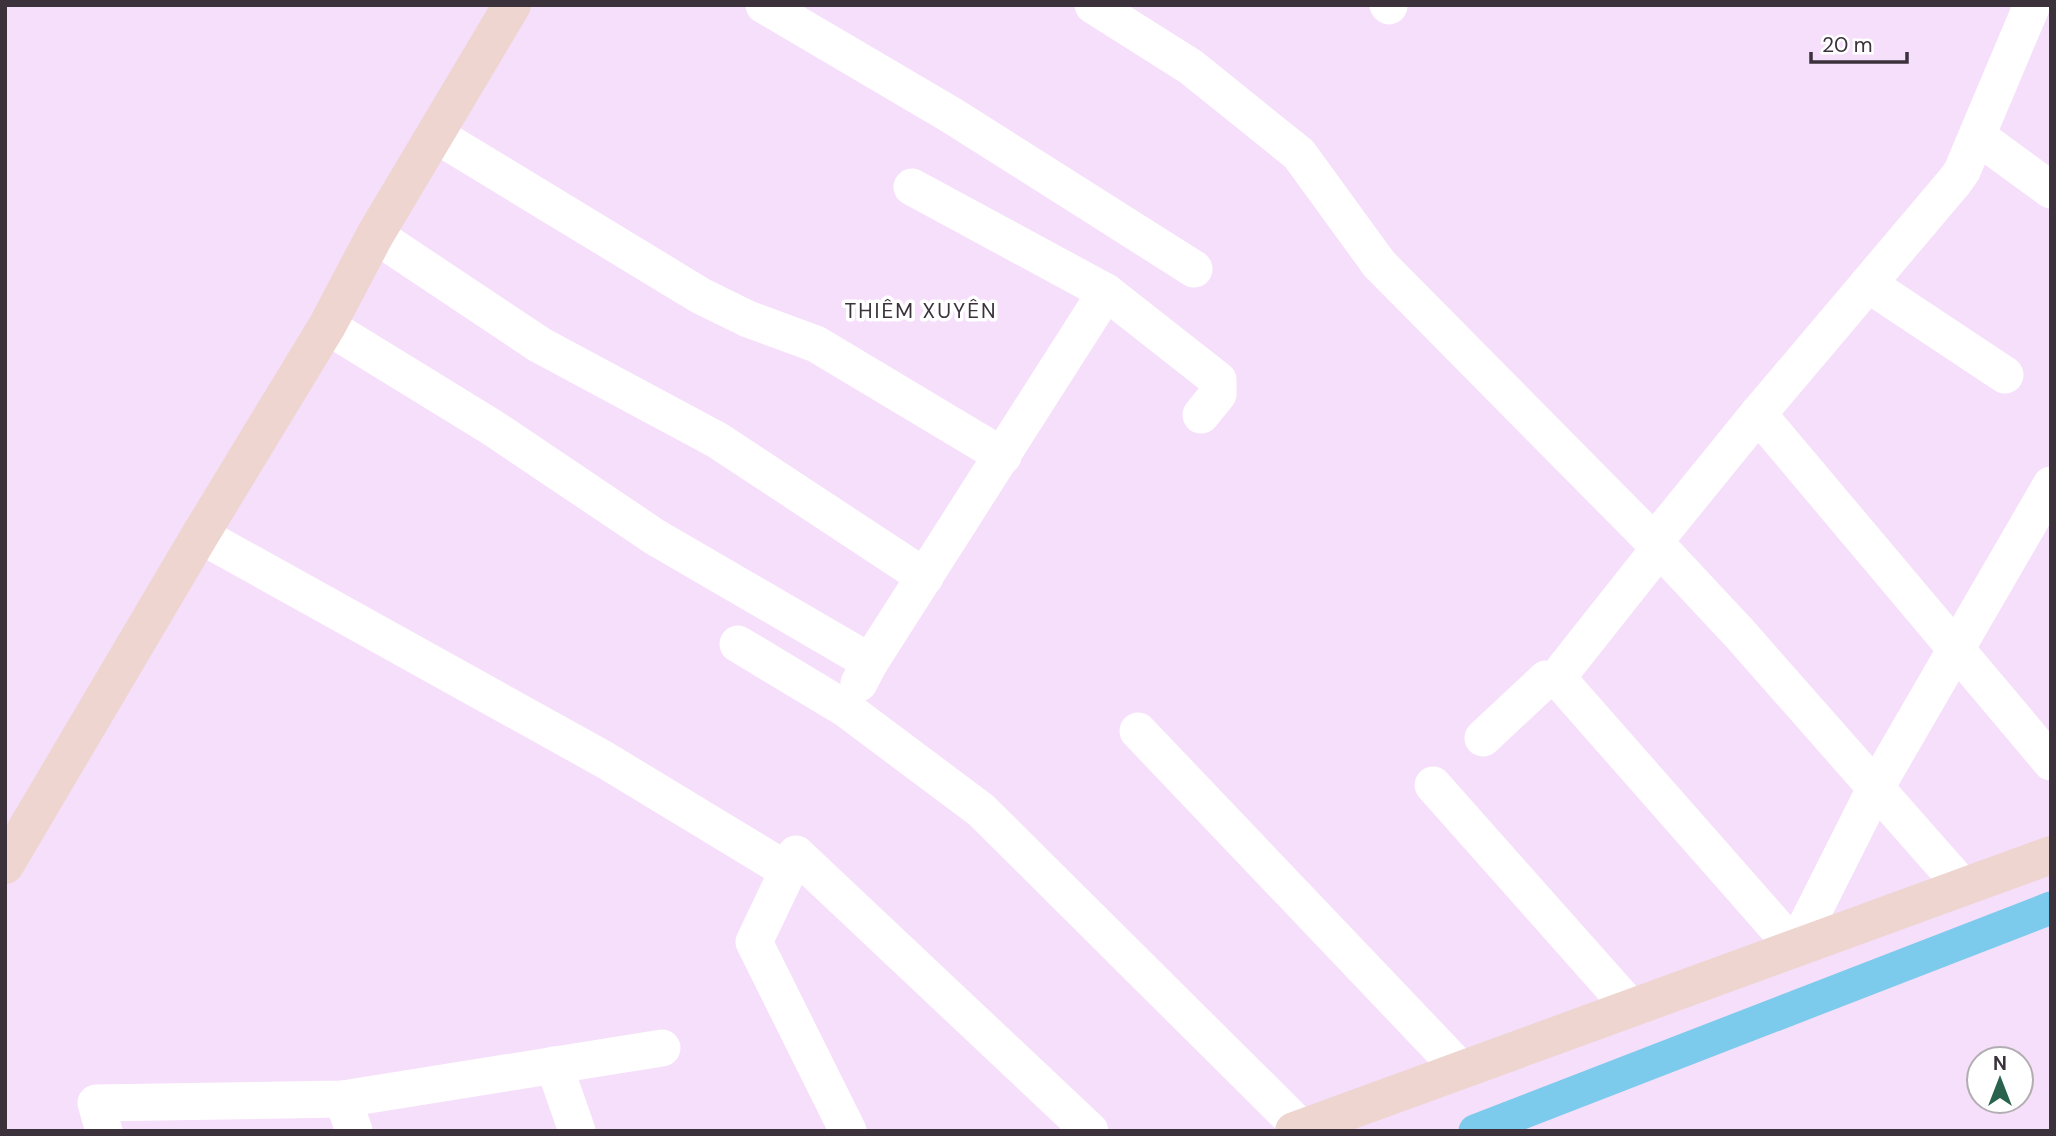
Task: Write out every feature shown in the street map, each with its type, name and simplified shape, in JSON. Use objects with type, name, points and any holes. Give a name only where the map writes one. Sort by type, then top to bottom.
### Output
[{"type":"street","points":[[5,865],[327,326],[375,235],[512,5]]},
{"type":"street","points":[[764,5],[951,115],[1194,269]]},
{"type":"street","points":[[1093,5],[1191,67],[1299,154],[1379,264],[1657,545],[1740,634],[1962,886]]},
{"type":"street","points":[[1564,669],[1758,414],[1955,181],[1977,136],[2032,5]]},
{"type":"street","points":[[436,135],[701,296],[748,319],[816,344],[1003,456]]},
{"type":"street","points":[[1977,136],[2051,190]]},
{"type":"street","points":[[912,187],[1106,292],[1218,380],[1218,394],[1201,415]]},
{"type":"street","points":[[375,235],[540,345],[717,440],[925,577]]},
{"type":"street","points":[[1868,284],[2005,375]]},
{"type":"street","points":[[846,709],[870,662],[1106,292]]},
{"type":"street","points":[[327,326],[493,428],[655,537],[870,662]]},
{"type":"street","points":[[1758,414],[2051,762]]},
{"type":"street","points":[[1795,948],[1875,789],[1955,648],[2041,522],[2051,485]]},
{"type":"street","points":[[200,536],[605,760],[788,872]]},
{"type":"street","points":[[738,644],[846,709],[981,810],[1298,1130],[2051,855]]},
{"type":"street","points":[[1483,738],[1546,679],[1560,681],[1795,948]]},
{"type":"street","points":[[1138,731],[1461,1070]]},
{"type":"street","points":[[1433,785],[1631,1008]]},
{"type":"street","points":[[848,1131],[754,942],[796,854],[1090,1131]]},
{"type":"street","points":[[104,1131],[96,1103],[349,1115],[554,1065],[662,1048]]},
{"type":"street","points":[[554,1065],[577,1131]]},
{"type":"waterway","points":[[1475,1131],[2051,908]]},
{"type":"district","name":"THIÊM XUYÊN","points":[[921,311]]}]
